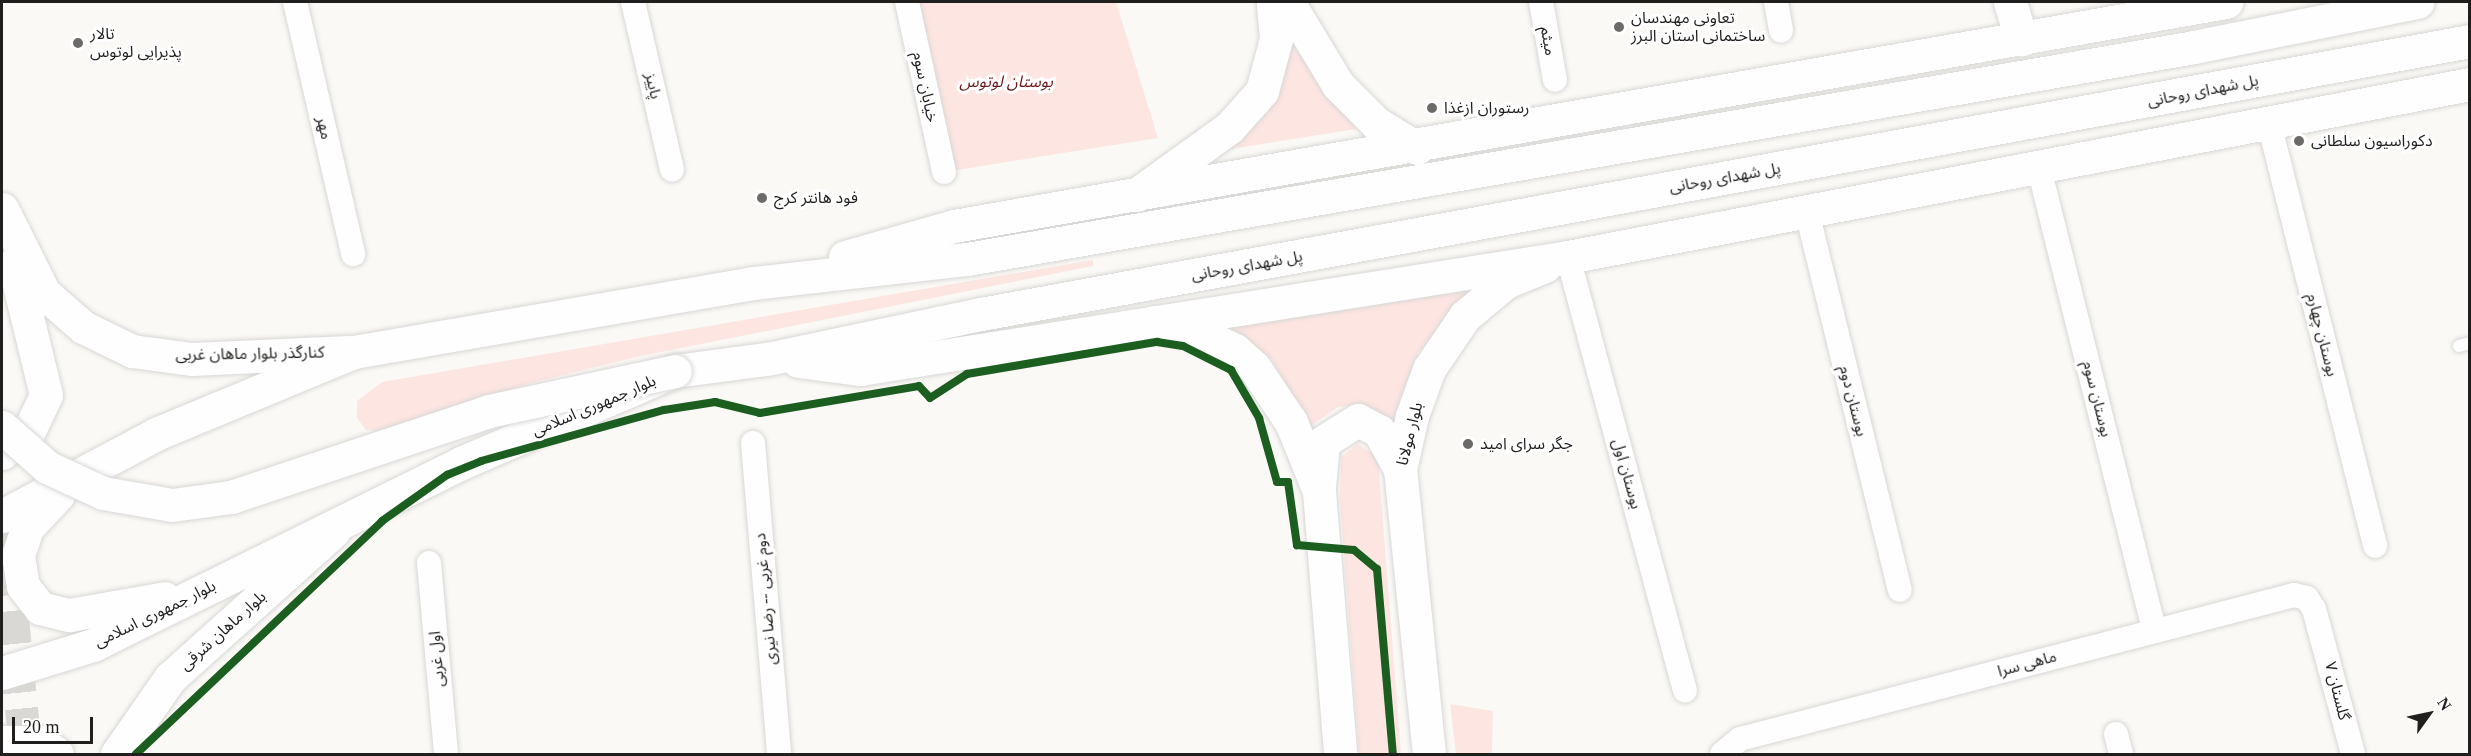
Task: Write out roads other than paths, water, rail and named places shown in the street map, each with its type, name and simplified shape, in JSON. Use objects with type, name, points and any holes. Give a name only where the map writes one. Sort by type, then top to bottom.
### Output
[{"type":"main road","points":[[1136,195],[1229,128],[1262,91],[1276,39],[1274,2]]},
{"type":"main road","points":[[1288,2],[1338,85],[1376,123],[1417,148]]},
{"type":"main road","points":[[2010,2],[2021,39]]},
{"type":"main road","points":[[753,283],[954,226],[1417,148],[2226,2]]},
{"type":"main road","points":[[2,516],[156,434],[354,352],[753,283],[967,259],[2194,47],[2418,2]]},
{"type":"main road","name":"پل شهدای روحانی","points":[[981,314],[2469,40]]},
{"type":"main road","points":[[772,358],[860,369],[1149,321],[1568,257],[2469,84]]},
{"type":"main road","name":"کنارگذر بلوار ماهان غربی","points":[[2,208],[44,293],[82,327],[132,351],[192,358],[354,352]]},
{"type":"main road","points":[[2,218],[46,395],[28,433],[2,453]]},
{"type":"main road","name":"بلوار مولانا","points":[[1429,754],[1400,469],[1429,369],[1465,316],[1506,282],[1568,257]]},
{"type":"main road","name":"بلوار جمهوری اسلامی","points":[[2,673],[93,645],[461,463],[675,371],[772,358],[981,314]]},
{"type":"main road","points":[[1149,321],[1200,333],[1254,367],[1291,422],[1319,491]]},
{"type":"main road","points":[[2,427],[47,467],[103,493],[172,505],[231,497],[489,411],[675,371]]},
{"type":"main road","points":[[1340,754],[1319,491],[1323,442],[1358,420],[1379,430],[1400,469]]},
{"type":"main road","points":[[156,434],[42,508],[18,555],[23,586],[40,608],[69,615],[202,590]]},
{"type":"main road","name":"بلوار ماهان شرقی","points":[[117,754],[170,678],[346,521]]},
{"type":"main road","points":[[2,742],[41,742],[57,754]]},
{"type":"street","name":"مهر","points":[[295,2],[353,254]]},
{"type":"street","name":"پاییز","points":[[633,2],[672,170]]},
{"type":"street","name":"خیابان سوم","points":[[907,2],[944,172]]},
{"type":"street","name":"میثم","points":[[1541,2],[1555,80]]},
{"type":"street","points":[[1776,2],[1781,31]]},
{"type":"street","name":"بوستان چهارم","points":[[2269,123],[2375,546]]},
{"type":"street","name":"بوستان سوم","points":[[2039,168],[2154,630]]},
{"type":"street","name":"بوستان دوم","points":[[1807,212],[1900,590]]},
{"type":"street","name":"بوستان اول","points":[[1568,257],[1686,691]]},
{"type":"street","name":"دوم غربی -- رضا نیری","points":[[753,443],[779,754]]},
{"type":"street","name":"اول غربی","points":[[429,563],[446,754]]},
{"type":"street","name":"ماهی سرا","points":[[1722,754],[1740,739],[2294,595],[2307,598],[2320,627]]},
{"type":"street","name":"گلستان ۷","points":[[2320,627],[2353,754]]},
{"type":"tunnel","points":[[2,513],[26,754]]},
{"type":"place","name":"تعاونی مهندسان ساختمانی استان البرز","points":[[1619,27]]},
{"type":"place","name":"تالار پذیرایی لوتوس","points":[[78,43]]},
{"type":"place","name":"رستوران ازغذا","points":[[1432,108]]},
{"type":"place","name":"دکوراسیون سلطانی","points":[[2299,141]]},
{"type":"place","name":"فود هانتر کرج","points":[[762,198]]},
{"type":"place","name":"جگر سرای امید","points":[[1468,444]]},
{"type":"park label","name":"بوستان لوتوس","points":[[1006,82]]}]
